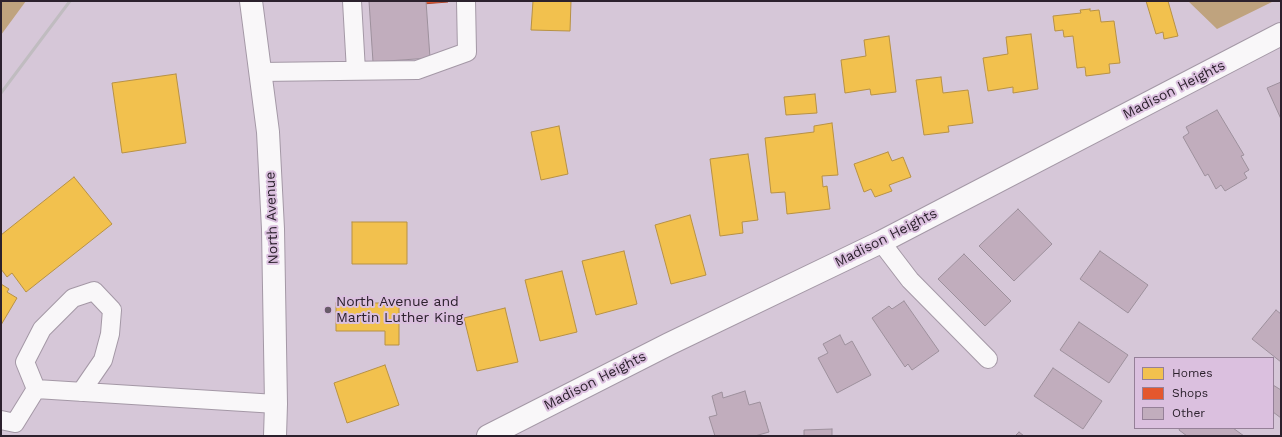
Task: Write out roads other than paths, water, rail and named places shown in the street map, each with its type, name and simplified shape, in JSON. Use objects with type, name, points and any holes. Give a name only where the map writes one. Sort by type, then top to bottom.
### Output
[{"type":"street","name":"North Avenue","points":[[251,1],[268,132],[273,229],[276,404],[275,436]]},
{"type":"street","name":"Madison Heights","points":[[488,436],[669,344],[881,242],[1281,34]]},
{"type":"lane","points":[[352,1],[356,71]]},
{"type":"lane","points":[[260,72],[417,70],[468,52],[466,1]]},
{"type":"lane","points":[[881,242],[910,280],[988,358]]},
{"type":"lane","points":[[36,389],[25,362],[42,329],[73,298],[94,291],[112,310],[110,334],[103,360],[81,392]]},
{"type":"lane","points":[[36,389],[276,404]]},
{"type":"lane","points":[[1,420],[15,423],[36,389]]},
{"type":"railway","points":[[1,93],[70,1]]},
{"type":"place","name":"North Avenue and Martin Luther King","points":[[328,310]]}]
